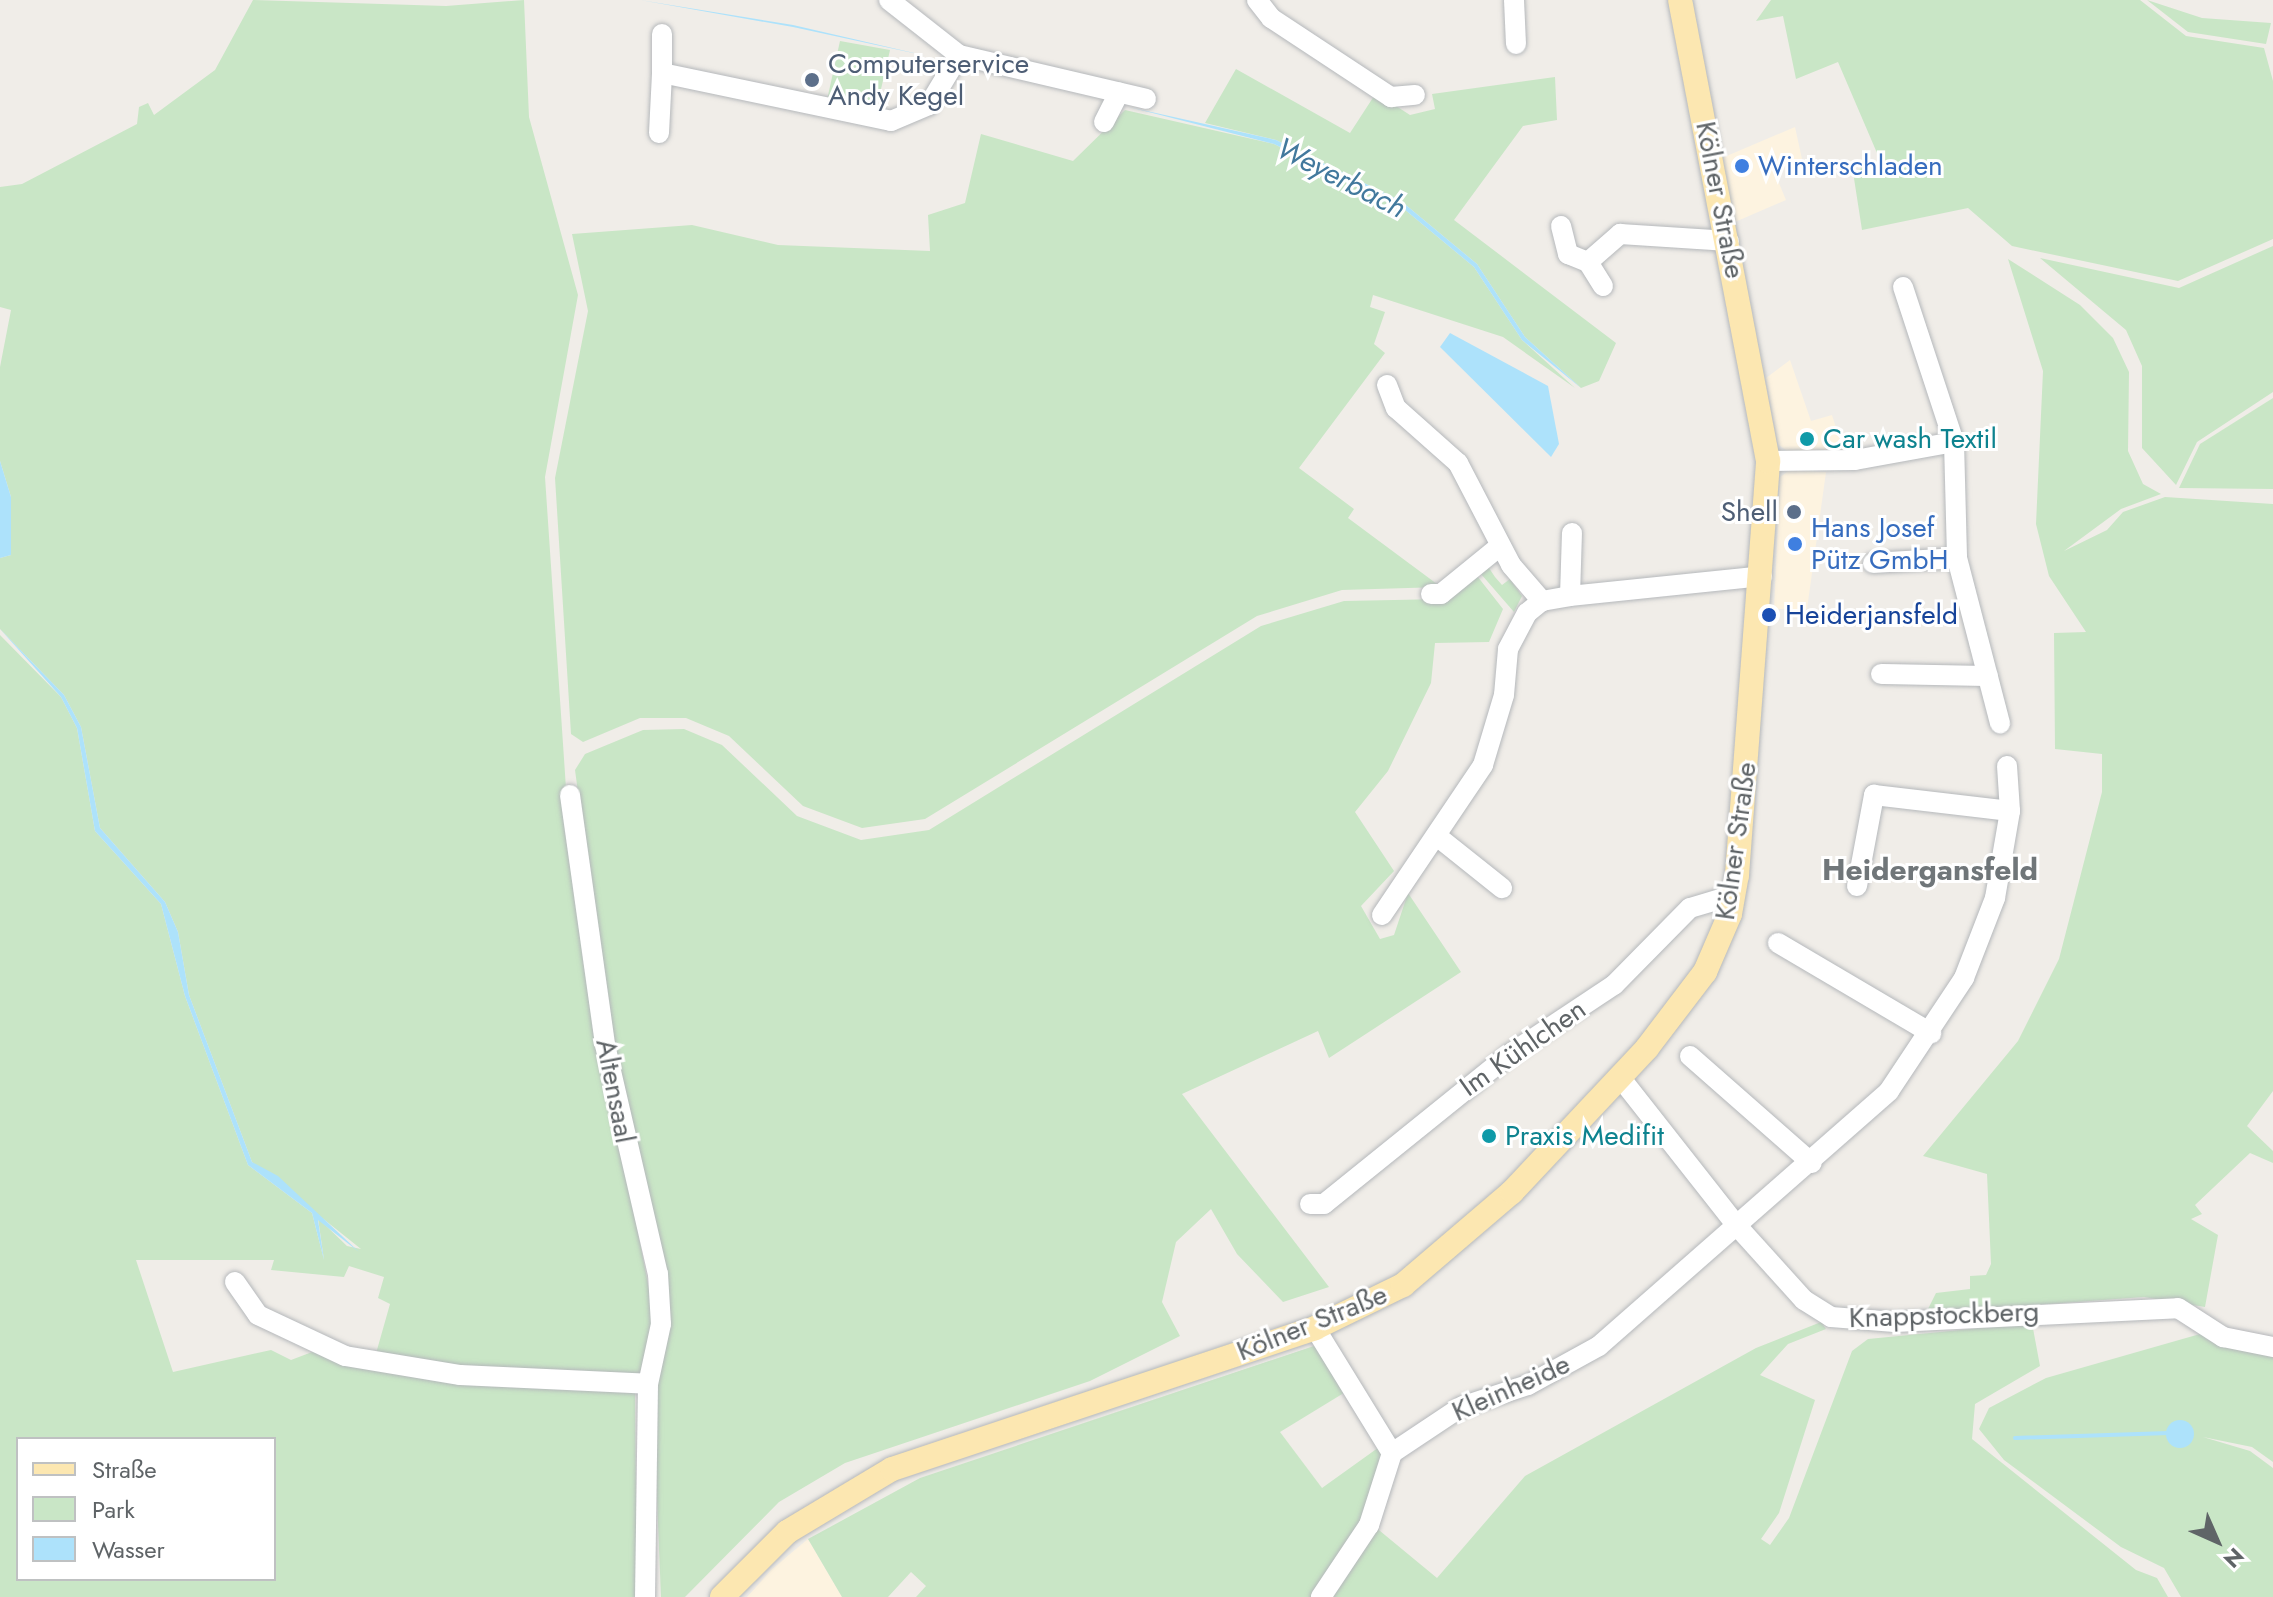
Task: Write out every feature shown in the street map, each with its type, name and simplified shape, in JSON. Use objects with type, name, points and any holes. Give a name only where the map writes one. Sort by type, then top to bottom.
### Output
[{"type":"main road","name":"Kölner Straße","points":[[722,1597],[787,1532],[892,1469],[1315,1328],[1372,1304],[1449,1252],[1619,1076],[1705,972],[1734,895],[1762,576],[1768,461],[1729,241],[1680,0]]},
{"type":"street","points":[[889,0],[959,55],[1146,99]]},
{"type":"street","points":[[1257,0],[1271,18],[1391,97],[1415,95]]},
{"type":"street","points":[[1514,0],[1516,44]]},
{"type":"street","points":[[659,133],[662,34]]},
{"type":"street","points":[[662,73],[891,121],[929,105],[959,55]]},
{"type":"street","points":[[1104,122],[1119,93]]},
{"type":"street","points":[[1561,226],[1568,254],[1588,262],[1603,286]]},
{"type":"street","points":[[1588,262],[1620,234],[1729,241]]},
{"type":"street","points":[[1903,287],[1954,442],[1957,558],[2000,723]]},
{"type":"street","points":[[1387,385],[1396,408],[1437,439],[1476,488],[1500,546],[1542,601]]},
{"type":"street","points":[[1768,461],[1855,460],[1954,442]]},
{"type":"street","points":[[1570,596],[1572,533]]},
{"type":"street","points":[[1431,594],[1441,594],[1500,546]]},
{"type":"street","points":[[1873,563],[1957,558]]},
{"type":"street","points":[[1382,915],[1438,837],[1495,734],[1513,631],[1542,601],[1762,576]]},
{"type":"street","points":[[1881,674],[1988,676]]},
{"type":"street","name":"Kleinheide","points":[[1392,1453],[1461,1407],[1528,1385],[1599,1346],[1812,1163],[1889,1091],[1931,1033],[1964,978],[1995,898],[2010,811],[2007,766]]},
{"type":"street","name":"Altensaal","points":[[570,795],[605,1045],[658,1274],[661,1324],[648,1384],[645,1597]]},
{"type":"street","points":[[1857,886],[1874,795],[2010,811]]},
{"type":"street","points":[[1438,837],[1502,888]]},
{"type":"street","name":"Im Kühlchen","points":[[1310,1204],[1324,1204],[1510,1054],[1614,985],[1690,908],[1734,895]]},
{"type":"street","points":[[1778,943],[1931,1033]]},
{"type":"street","points":[[1690,1056],[1812,1163]]},
{"type":"street","name":"Knappstockberg","points":[[1619,1076],[1738,1227],[1804,1300],[1831,1317],[1895,1322],[2178,1308],[2223,1337],[2273,1347]]},
{"type":"street","points":[[235,1282],[258,1315],[345,1356],[460,1375],[648,1384]]},
{"type":"street","points":[[1315,1328],[1392,1453],[1369,1525],[1321,1597]]},
{"type":"shaded area","points":[[1795,127],[1802,159],[1774,171],[1786,200],[1735,222],[1722,158]]},
{"type":"shaded area","points":[[1790,360],[1811,421],[1832,415],[1845,456],[1787,451],[1778,444],[1766,378]]},
{"type":"shaded area","points":[[1790,470],[1826,472],[1807,609],[1774,609],[1780,477]]},
{"type":"shaded area","points":[[808,1539],[842,1597],[747,1597],[771,1570]]},
{"type":"green space","points":[[253,0],[446,6],[524,0],[529,117],[578,295],[545,477],[568,818],[599,1032],[654,1315],[641,1376],[402,1362],[375,1357],[390,1304],[378,1298],[384,1277],[349,1266],[344,1277],[271,1270],[274,1260],[136,1260],[173,1372],[271,1350],[291,1360],[320,1349],[359,1367],[405,1374],[635,1392],[637,1597],[0,1597],[0,635],[61,697],[77,728],[95,831],[161,904],[185,996],[248,1165],[312,1213],[324,1260],[318,1218],[347,1246],[361,1249],[252,1162],[189,995],[178,932],[165,902],[100,828],[81,727],[64,695],[0,629],[0,558],[11,555],[11,497],[0,461],[0,367],[11,310],[0,307],[0,187],[22,184],[137,124],[139,107],[148,103],[154,115],[215,70]]},
{"type":"green space","points":[[1771,0],[2140,0],[2186,36],[2264,48],[2273,81],[2273,239],[2178,281],[2012,246],[1968,208],[1862,230],[1853,172],[1880,160],[1838,62],[1796,79],[1783,16],[1756,21]]},
{"type":"green space","points":[[2147,0],[2202,18],[2271,23],[2266,44],[2188,32]]},
{"type":"green space","points":[[840,41],[890,50],[876,111],[827,100]]},
{"type":"green space","points":[[1236,69],[1350,133],[1376,93],[1410,115],[1435,109],[1432,94],[1555,77],[1557,120],[1523,126],[1454,220],[1616,343],[1599,381],[1581,388],[1525,337],[1477,264],[1401,201],[1276,140],[1205,123]]},
{"type":"green space","points":[[1125,110],[1274,144],[1398,204],[1474,267],[1522,340],[1575,388],[1503,337],[1373,295],[1370,307],[1385,312],[1374,344],[1385,353],[1299,468],[1354,509],[1348,518],[1441,587],[1342,590],[1257,616],[925,819],[862,828],[803,806],[729,736],[686,718],[640,718],[583,742],[571,734],[555,478],[588,311],[572,234],[692,225],[778,245],[930,251],[928,215],[965,203],[981,134],[1073,161]]},
{"type":"green space","points":[[2273,246],[2273,392],[2197,442],[2176,485],[2142,448],[2142,366],[2126,330],[2040,258],[2179,288]]},
{"type":"green space","points":[[2008,259],[2080,305],[2113,338],[2129,372],[2128,451],[2143,484],[2161,494],[2121,509],[2064,551],[2107,530],[2123,512],[2165,497],[2273,504],[2273,1091],[2247,1126],[2273,1151],[2273,1163],[2250,1153],[2195,1205],[2202,1214],[2191,1219],[2218,1235],[2205,1307],[2144,1297],[1926,1313],[1936,1293],[1970,1289],[1970,1276],[1986,1275],[1991,1264],[1987,1174],[1923,1156],[2018,1041],[2059,959],[2102,792],[2102,754],[2055,749],[2054,633],[2086,632],[2049,576],[2036,524],[2043,371]]},
{"type":"green space","points":[[2273,398],[2273,489],[2179,488],[2200,444]]},
{"type":"green space","points":[[1496,560],[1489,568],[1495,577],[1502,585],[1510,579],[1522,596],[1514,612],[1481,574]]},
{"type":"green space","points":[[1474,572],[1503,609],[1489,642],[1435,643],[1431,683],[1388,771],[1355,812],[1394,871],[1361,906],[1380,939],[1394,935],[1408,893],[1461,972],[1329,1058],[1318,1031],[1182,1094],[1329,1287],[1283,1302],[1237,1254],[1211,1209],[1176,1242],[1162,1302],[1180,1336],[1090,1381],[845,1463],[779,1502],[685,1597],[661,1597],[653,1401],[665,1316],[610,1031],[575,770],[585,754],[643,730],[684,729],[722,745],[797,816],[861,840],[929,830],[1261,626],[1344,601],[1444,599]]},
{"type":"green space","points":[[1821,1322],[1826,1329],[1788,1344],[1760,1375],[1815,1400],[1779,1513],[1761,1539],[1770,1545],[1789,1518],[1852,1351],[1868,1339],[2032,1323],[2040,1366],[1975,1404],[1972,1439],[2136,1570],[2157,1578],[2168,1597],[1327,1597],[1374,1526],[1437,1578],[1525,1476],[1756,1348]]},
{"type":"green space","points":[[2200,1334],[2273,1354],[2273,1462],[2252,1447],[2203,1437],[2250,1451],[2273,1468],[2273,1597],[2181,1597],[2164,1568],[2121,1547],[2004,1460],[1979,1429],[1989,1408],[2046,1378]]},
{"type":"green space","points":[[1314,1346],[1327,1352],[1352,1388],[1280,1432],[1322,1488],[1382,1445],[1384,1451],[1360,1528],[1313,1597],[916,1597],[926,1586],[911,1572],[888,1597],[842,1597],[808,1539],[920,1478]]},
{"type":"water","points":[[640,0],[793,25],[927,56],[793,27]]},
{"type":"water","points":[[1129,107],[1276,140],[1401,201],[1477,264],[1525,337],[1581,388],[1522,340],[1474,267],[1398,204],[1274,144]]},
{"type":"water","points":[[1450,333],[1548,386],[1559,444],[1551,457],[1440,347]]},
{"type":"water","points":[[0,461],[11,497],[11,555],[0,558]]},
{"type":"water","points":[[0,629],[64,695],[81,727],[100,828],[165,902],[178,932],[189,995],[252,1162],[278,1176],[359,1252],[318,1220],[324,1260],[312,1213],[248,1165],[185,996],[161,904],[95,831],[77,728],[61,697]]},
{"type":"water","points":[[2180,1420],[2190,1424],[2194,1434],[2190,1444],[2180,1448],[2170,1444],[2166,1434],[2170,1424]]},
{"type":"waterway","points":[[2015,1438],[2169,1433]]},
{"type":"place","name":"Computerservice Andy Kegel","points":[[812,80]]},
{"type":"place","name":"Winterschladen","points":[[1742,166]]},
{"type":"place","name":"Car wash Textil","points":[[1807,439]]},
{"type":"place","name":"Shell","points":[[1794,512]]},
{"type":"place","name":"Hans Josef Pütz GmbH","points":[[1795,544]]},
{"type":"place","name":"Heiderjansfeld","points":[[1769,615]]},
{"type":"place","name":"Praxis Medifit","points":[[1489,1136]]},
{"type":"district","name":"Heidergansfeld","points":[[1930,870]]},
{"type":"water label","name":"Weyerbach","points":[[1341,178]]}]
